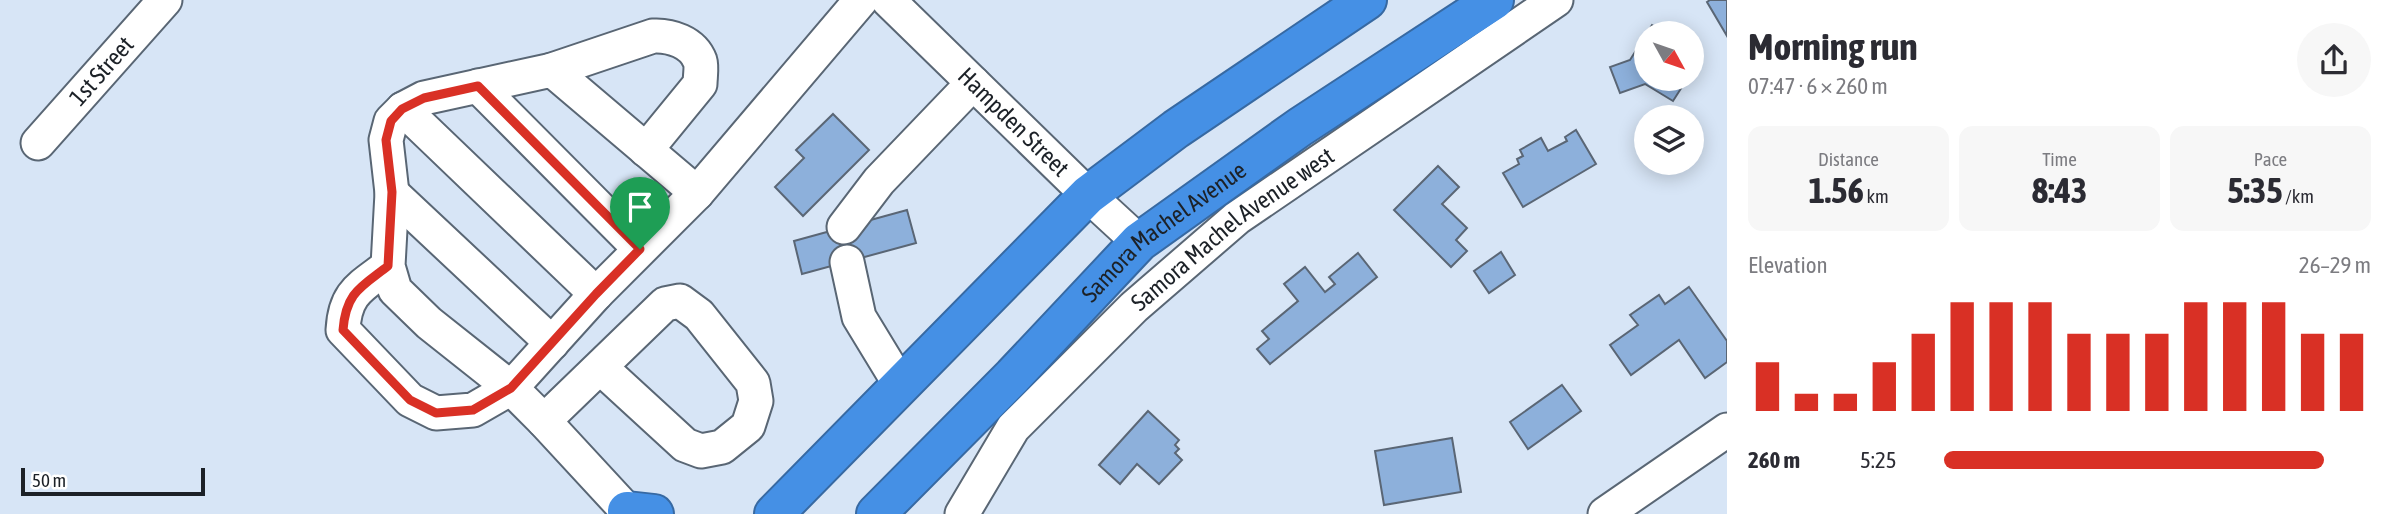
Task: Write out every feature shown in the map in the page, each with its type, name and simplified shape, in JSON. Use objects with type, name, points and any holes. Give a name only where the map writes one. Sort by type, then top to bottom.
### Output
[{"type":"highway","points":[[774,514],[1088,195],[1176,129],[1367,0]]},
{"type":"highway","name":"Samora Machel Avenue","points":[[876,514],[1013,376],[1139,242],[1300,127],[1494,0]]},
{"type":"street","name":"1st Street","points":[[38,143],[165,0]]},
{"type":"street","points":[[388,266],[353,292],[344,316],[343,330],[410,400],[436,413],[473,410],[511,388],[596,294],[697,193],[861,0]]},
{"type":"street","name":"Hampden Street","points":[[887,0],[1139,242]]},
{"type":"street","name":"Samora Machel Avenue west","points":[[962,514],[1013,428],[1134,307],[1237,218],[1556,0]]},
{"type":"street","points":[[635,513],[511,388],[429,323],[395,290],[388,266],[392,192],[386,140],[391,121],[402,109],[424,98],[552,70],[653,36],[667,35],[686,44],[700,61],[700,84],[646,150]]},
{"type":"street","points":[[552,70],[697,193]]},
{"type":"street","points":[[844,227],[879,181],[973,83]]},
{"type":"street","points":[[478,86],[640,249]]},
{"type":"street","points":[[402,109],[596,294]]},
{"type":"street","points":[[392,192],[552,342]]},
{"type":"street","points":[[847,262],[859,317],[901,386]]},
{"type":"street","points":[[544,421],[665,304],[680,301],[699,315],[753,383],[756,401],[748,426],[722,447],[701,451],[685,445],[600,367]]},
{"type":"street","points":[[1605,514],[1727,430]]},
{"type":"building","points":[[1727,0],[1727,36],[1707,2]]},
{"type":"building","points":[[1634,54],[1634,88],[1620,93],[1610,67],[1630,60]]},
{"type":"building","points":[[1657,91],[1679,91],[1673,101]]},
{"type":"building","points":[[833,114],[869,150],[803,216],[775,187],[804,158],[796,150]]},
{"type":"building","points":[[1576,130],[1596,164],[1523,207],[1503,173],[1519,164],[1517,159],[1523,156],[1520,150],[1541,138],[1548,151],[1567,141],[1565,137]]},
{"type":"building","points":[[1438,166],[1459,187],[1442,204],[1467,228],[1456,240],[1467,251],[1451,267],[1394,210]]},
{"type":"building","points":[[907,210],[916,243],[802,274],[794,241]]},
{"type":"building","points":[[1501,252],[1515,275],[1489,293],[1474,271]]},
{"type":"building","points":[[1358,253],[1377,277],[1270,364],[1257,349],[1269,339],[1262,331],[1298,301],[1284,284],[1305,267],[1325,292],[1335,284],[1329,277]]},
{"type":"building","points":[[1689,287],[1727,341],[1727,362],[1705,378],[1679,340],[1631,375],[1610,345],[1638,325],[1630,315],[1659,295],[1665,304]]},
{"type":"building","points":[[1562,385],[1581,411],[1528,449],[1510,422]]},
{"type":"building","points":[[1148,411],[1179,440],[1175,445],[1179,449],[1175,453],[1182,460],[1159,484],[1137,464],[1120,484],[1099,465]]},
{"type":"building","points":[[1452,438],[1461,492],[1384,505],[1375,451]]},
{"type":"route","points":[[478,86],[640,249],[511,388],[473,410],[436,413],[410,400],[343,330],[344,316],[353,292],[388,266],[392,192],[386,140],[391,121],[402,109],[424,98],[478,86]]}]
